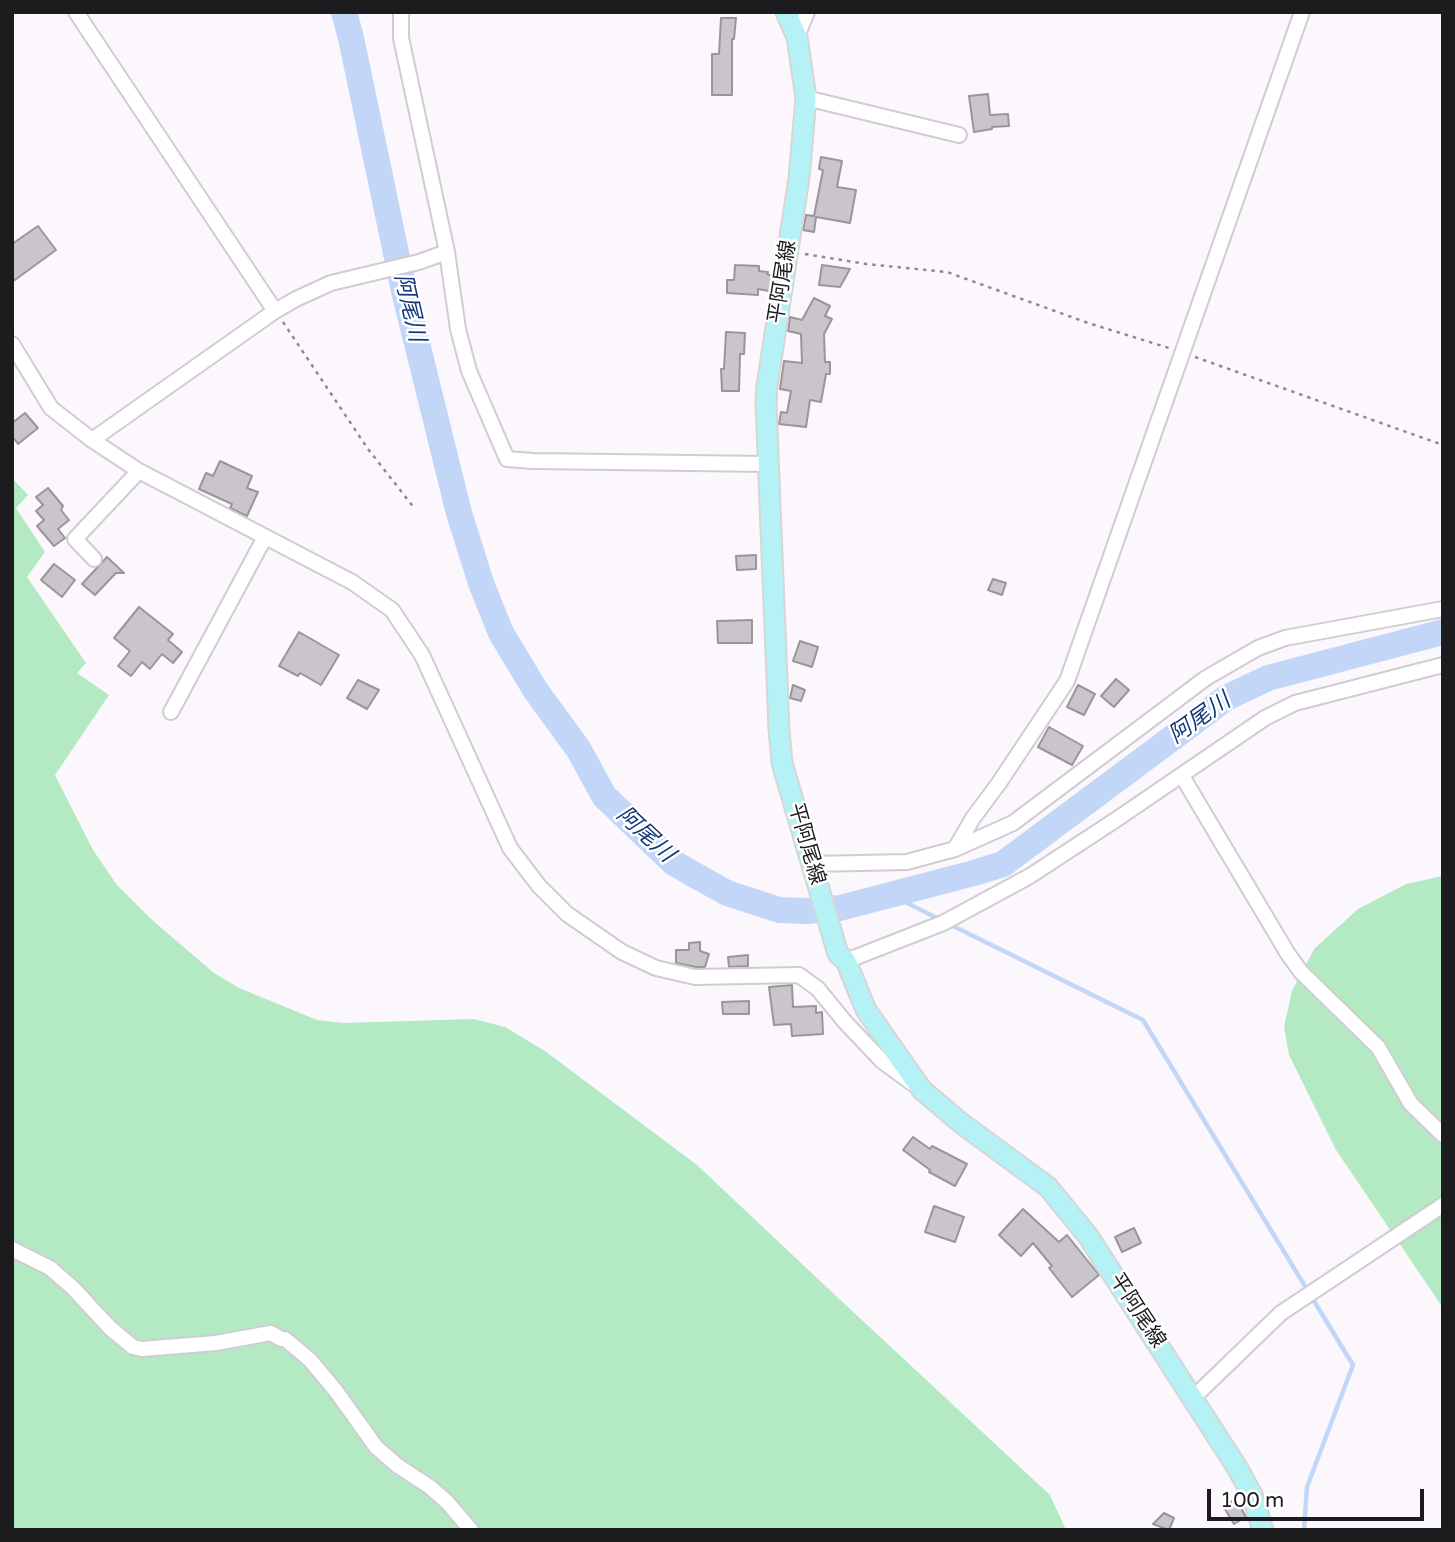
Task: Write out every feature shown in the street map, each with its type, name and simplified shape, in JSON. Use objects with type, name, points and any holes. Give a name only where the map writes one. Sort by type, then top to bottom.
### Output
[{"type":"main road","name":"平阿尾線","points":[[786,12],[797,37],[806,98],[799,178],[767,386],[768,464],[782,763],[814,869],[842,957],[866,1010],[922,1090],[961,1123],[1048,1187],[1088,1236],[1238,1469],[1252,1495],[1263,1530]]},
{"type":"street","points":[[76,12],[275,311]]},
{"type":"street","points":[[402,12],[401,38],[447,252],[458,329],[469,371],[507,458],[533,461],[768,464]]},
{"type":"street","points":[[797,37],[807,12]]},
{"type":"street","points":[[955,849],[1066,681],[1302,12]]},
{"type":"street","points":[[806,98],[959,135]]},
{"type":"street","points":[[92,440],[275,311],[331,283],[419,262],[447,252]]},
{"type":"street","points":[[12,344],[51,408],[92,440],[139,471],[352,582],[392,610],[422,654],[510,848],[539,886],[567,914],[622,952],[656,968],[695,976],[799,975],[818,989],[882,1061],[922,1090]]},
{"type":"street","points":[[94,559],[75,539],[139,471]]},
{"type":"street","points":[[171,712],[265,537]]},
{"type":"street","points":[[814,869],[906,862],[955,849],[1013,823],[1206,678],[1258,648],[1285,638],[1443,609]]},
{"type":"street","points":[[842,957],[943,923],[1030,876],[1265,718],[1295,703],[1443,665]]},
{"type":"street","points":[[1182,776],[1301,972],[1378,1047],[1411,1104],[1443,1135]]},
{"type":"street","points":[[1193,1398],[1280,1313],[1443,1205]]},
{"type":"street","points":[[12,1249],[50,1268],[73,1288],[110,1328],[133,1346],[142,1349],[216,1343],[271,1333],[285,1339],[310,1360],[376,1447],[438,1494],[471,1530]]},
{"type":"path","points":[[787,251],[866,264],[947,272],[1087,323],[1182,352],[1443,444]]},
{"type":"path","points":[[275,311],[368,449],[415,509]]},
{"type":"green space","points":[[12,478],[28,495],[16,508],[45,552],[27,577],[86,663],[77,673],[109,695],[55,775],[93,850],[117,885],[151,919],[214,973],[239,988],[317,1020],[343,1023],[474,1019],[505,1027],[545,1051],[697,1165],[1050,1495],[1066,1530],[12,1530]]},
{"type":"green space","points":[[1443,876],[1443,1308],[1336,1150],[1289,1055],[1284,1027],[1292,991],[1314,949],[1358,909],[1406,884]]},
{"type":"building","points":[[721,18],[736,18],[732,39],[732,95],[712,95],[712,54],[719,54]]},
{"type":"building","points":[[988,94],[990,115],[1008,114],[1009,126],[974,132],[969,96]]},
{"type":"building","points":[[821,157],[842,161],[837,187],[856,190],[850,223],[816,217],[814,232],[803,230],[806,215],[814,216],[823,170],[819,169]]},
{"type":"building","points":[[38,226],[56,250],[12,282],[12,244]]},
{"type":"building","points":[[735,265],[759,266],[759,271],[768,272],[767,274],[772,276],[769,291],[758,289],[758,295],[727,293],[727,280],[734,280]]},
{"type":"building","points":[[822,265],[850,269],[840,287],[819,285]]},
{"type":"building","points":[[814,298],[830,306],[825,316],[832,319],[824,334],[825,362],[830,362],[830,374],[826,374],[821,402],[810,400],[806,427],[779,424],[781,412],[787,413],[791,391],[780,389],[784,361],[802,363],[801,334],[788,331],[790,317],[802,320]]},
{"type":"building","points":[[726,332],[745,333],[744,354],[740,354],[739,391],[722,391],[721,369],[724,369]]},
{"type":"building","points":[[25,413],[38,428],[18,444],[12,436],[12,423]]},
{"type":"building","points":[[220,461],[252,476],[247,488],[258,492],[247,516],[230,508],[232,504],[199,489],[206,473],[213,476]]},
{"type":"building","points":[[48,488],[63,506],[61,510],[69,520],[58,529],[65,538],[54,546],[37,526],[44,520],[36,511],[43,505],[36,497]]},
{"type":"building","points":[[756,555],[756,569],[737,570],[736,556]]},
{"type":"building","points":[[107,557],[124,573],[116,573],[95,595],[82,584]]},
{"type":"building","points":[[54,564],[75,580],[62,597],[41,580]]},
{"type":"building","points":[[993,579],[1006,583],[1002,595],[988,590]]},
{"type":"building","points":[[139,607],[173,634],[168,640],[182,652],[173,663],[162,654],[150,669],[142,662],[131,676],[118,666],[130,651],[114,638]]},
{"type":"building","points":[[752,620],[752,643],[718,643],[717,621]]},
{"type":"building","points":[[299,632],[339,655],[321,685],[300,673],[298,676],[279,666]]},
{"type":"building","points":[[800,641],[818,647],[812,667],[793,661]]},
{"type":"building","points":[[1116,679],[1129,690],[1114,707],[1101,696]]},
{"type":"building","points":[[358,680],[379,690],[367,709],[347,698]]},
{"type":"building","points":[[793,685],[805,690],[801,701],[790,698]]},
{"type":"building","points":[[1078,685],[1095,694],[1084,715],[1067,707]]},
{"type":"building","points":[[1049,727],[1083,746],[1072,765],[1038,747]]},
{"type":"building","points":[[700,942],[700,951],[709,954],[705,967],[676,963],[676,950],[689,950],[689,943]]},
{"type":"building","points":[[748,955],[748,966],[729,967],[728,957]]},
{"type":"building","points":[[792,985],[793,1007],[816,1006],[816,1013],[822,1012],[823,1034],[792,1036],[791,1024],[774,1025],[769,987]]},
{"type":"building","points":[[749,1001],[749,1014],[723,1014],[722,1002]]},
{"type":"building","points":[[913,1137],[930,1149],[932,1146],[967,1164],[955,1186],[929,1172],[930,1170],[903,1150]]},
{"type":"building","points":[[934,1206],[964,1217],[955,1242],[925,1232]]},
{"type":"building","points":[[1023,1209],[1059,1242],[1067,1235],[1099,1275],[1072,1297],[1033,1243],[1021,1256],[999,1235]]},
{"type":"building","points":[[1134,1228],[1141,1243],[1122,1252],[1115,1237]]},
{"type":"building","points":[[1236,1499],[1246,1517],[1234,1524],[1223,1506]]},
{"type":"building","points":[[1164,1513],[1174,1518],[1169,1530],[1153,1524]]},
{"type":"waterway","name":"阿尾川","points":[[344,12],[404,291],[459,513],[481,583],[501,633],[536,691],[579,750],[604,796],[674,863],[700,878],[727,893],[779,910],[807,911],[840,908],[1003,864],[1226,698],[1268,678],[1443,632]]},
{"type":"waterway","points":[[891,895],[941,920]]},
{"type":"waterway","points":[[949,924],[1143,1020],[1353,1365],[1307,1487],[1304,1530]]}]
